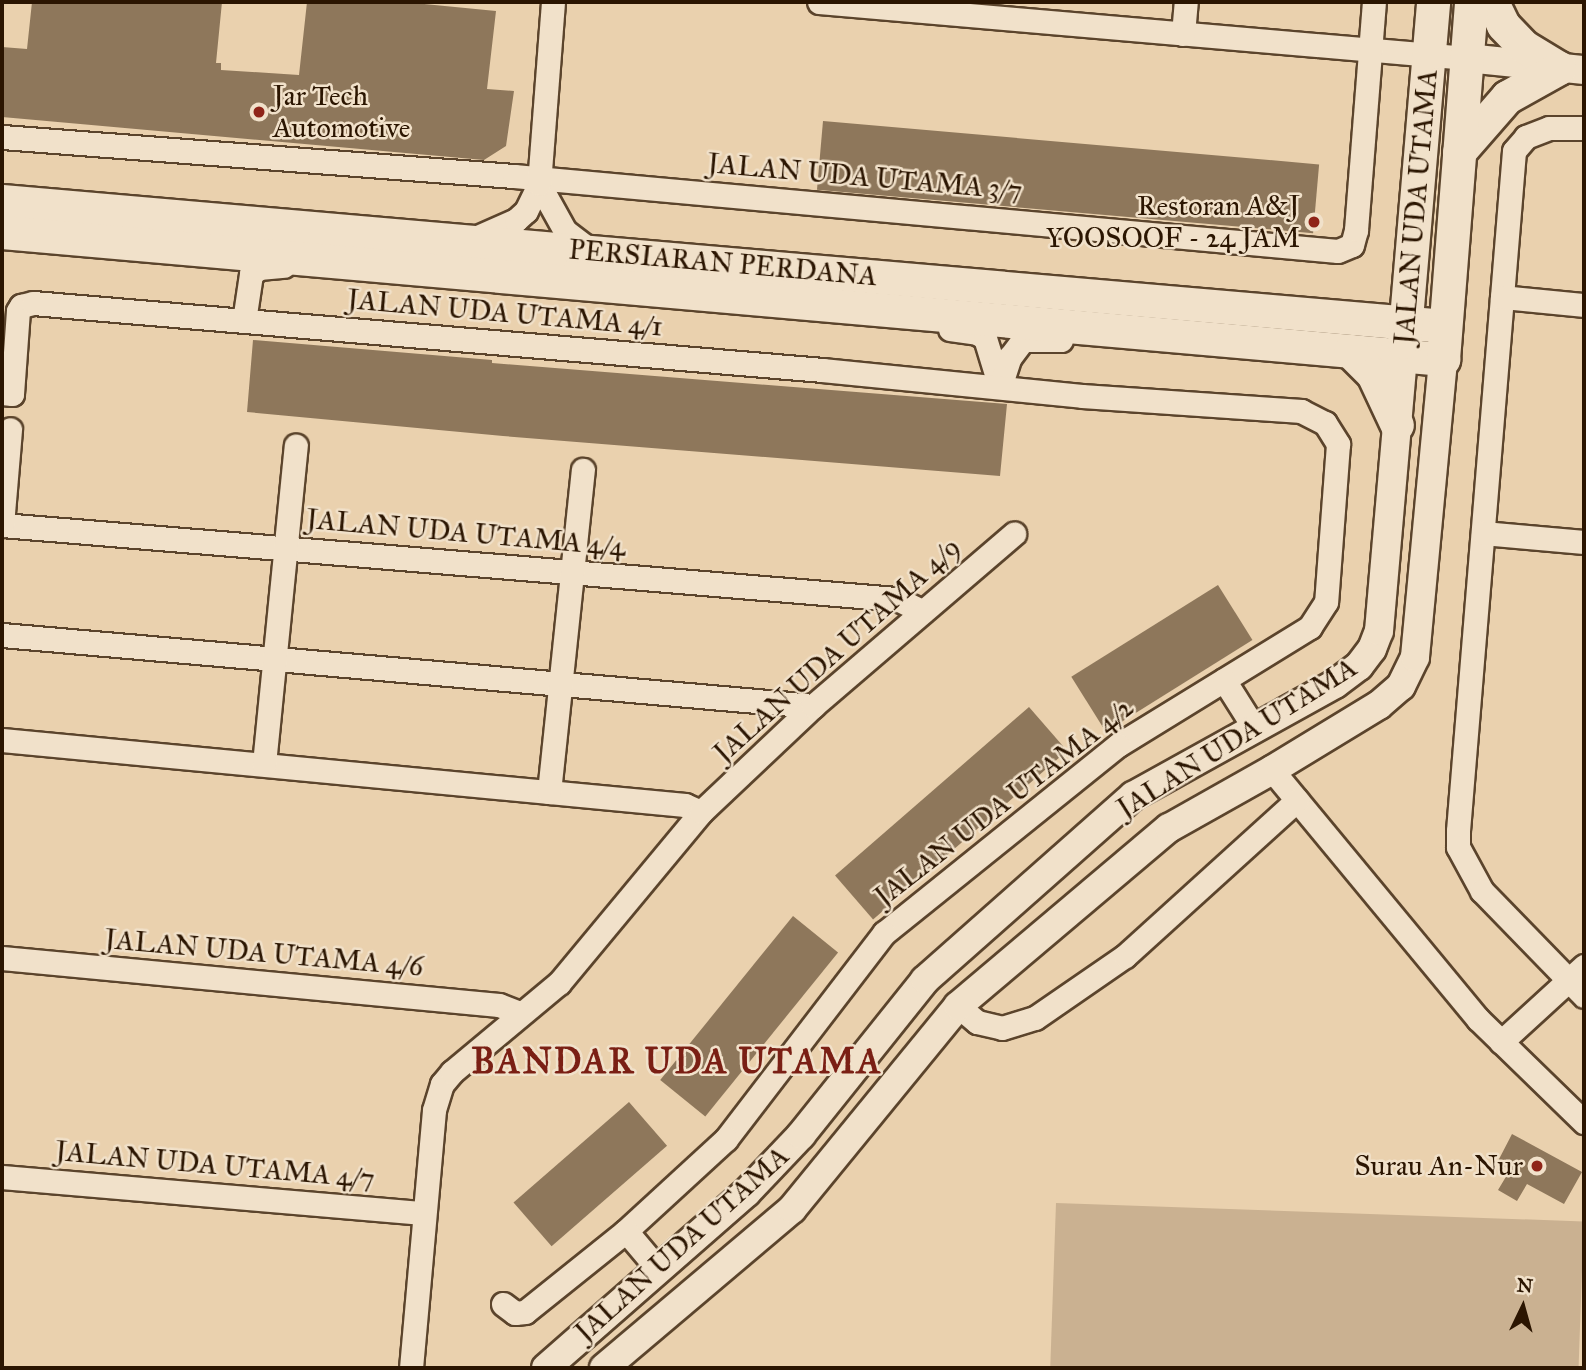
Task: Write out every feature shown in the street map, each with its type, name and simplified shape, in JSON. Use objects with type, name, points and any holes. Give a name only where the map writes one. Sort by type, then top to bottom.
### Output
[{"type":"main road","name":"JALAN UDA UTAMA","points":[[1403,355],[1433,2]]},
{"type":"main road","name":"JALAN UDA UTAMA","points":[[1443,359],[1471,2]]},
{"type":"main road","points":[[1492,2],[1503,25],[1523,46],[1572,69]]},
{"type":"main road","points":[[1459,152],[1507,97],[1572,69]]},
{"type":"main road","name":"PERSIARAN PERDANA","points":[[2,201],[1445,326]]},
{"type":"main road","name":"PERSIARAN PERDANA","points":[[11,238],[336,261],[1443,359]]},
{"type":"main road","points":[[1356,318],[1379,304],[1398,285],[1411,257]]},
{"type":"main road","points":[[1350,351],[1373,374],[1397,425]]},
{"type":"street","points":[[467,242],[516,220],[526,211],[539,181],[553,2]]},
{"type":"street","points":[[819,2],[983,9],[1183,34],[1572,69]]},
{"type":"street","points":[[1183,34],[1186,2]]},
{"type":"street","points":[[1370,50],[1374,2]]},
{"type":"street","name":"JALAN UDA UTAMA 3/7","points":[[2,137],[1338,250],[1352,244],[1356,230],[1370,50]]},
{"type":"street","points":[[1502,1042],[1579,981],[1482,891],[1458,847],[1514,151],[1526,137],[1549,128],[1584,128]]},
{"type":"street","points":[[539,181],[565,231],[593,252]]},
{"type":"street","points":[[244,321],[251,274],[259,268],[336,261]]},
{"type":"street","points":[[1502,297],[1584,305]]},
{"type":"street","name":"JALAN UDA UTAMA 4/1","points":[[7,393],[16,317],[21,306],[27,304],[1082,396]]},
{"type":"street","points":[[833,305],[863,322],[882,326],[977,333],[985,338],[1000,387]]},
{"type":"street","points":[[1000,387],[1010,357],[1023,340],[1108,343],[1161,334]]},
{"type":"street","name":"JALAN UDA UTAMA","points":[[546,1368],[747,1192],[801,1135],[925,980],[1133,796],[1335,684],[1359,666],[1372,649],[1379,631],[1403,355]]},
{"type":"street","name":"JALAN UDA UTAMA","points":[[604,1368],[792,1209],[958,1006],[1169,828],[1379,705],[1401,686],[1415,657],[1443,359]]},
{"type":"street","name":"JALAN UDA UTAMA 4/2","points":[[503,1304],[515,1313],[525,1312],[625,1231],[726,1139],[884,933],[1118,745],[1310,628],[1326,602],[1338,444],[1325,423],[1301,411],[1082,396]]},
{"type":"street","points":[[2,525],[10,429]]},
{"type":"street","points":[[264,764],[296,446]]},
{"type":"street","points":[[549,792],[583,470]]},
{"type":"street","name":"JALAN UDA UTAMA 4/4","points":[[2,525],[897,599],[922,611]]},
{"type":"street","points":[[1483,533],[1584,542]]},
{"type":"street","name":"JALAN UDA UTAMA 4/9","points":[[411,1368],[434,1110],[442,1084],[520,1013],[559,983],[701,812],[813,706],[1014,534]]},
{"type":"street","points":[[2,635],[813,706]]},
{"type":"street","points":[[1224,680],[1255,729]]},
{"type":"street","points":[[2,740],[685,805],[701,812]]},
{"type":"street","points":[[1272,770],[1478,1019],[1584,1122]]},
{"type":"street","points":[[958,1006],[977,1022],[1002,1028],[1035,1018],[1125,956],[1297,800]]},
{"type":"street","name":"JALAN UDA UTAMA 4/6","points":[[2,958],[499,1004],[520,1013]]},
{"type":"street","name":"JALAN UDA UTAMA 4/7","points":[[2,1177],[423,1213]]},
{"type":"street","points":[[625,1231],[658,1269]]},
{"type":"shaded area","points":[[1056,1203],[1584,1221],[1579,1368],[1050,1368]]},
{"type":"building","points":[[32,2],[222,2],[216,63],[221,63],[221,70],[299,75],[307,2],[414,3],[496,11],[487,89],[514,91],[506,146],[484,160],[2,117],[2,47],[27,49]]},
{"type":"building","points":[[823,121],[1319,164],[1313,233],[817,190]]},
{"type":"building","points":[[253,340],[492,360],[492,363],[1007,404],[1000,476],[503,436],[247,412]]},
{"type":"building","points":[[1218,585],[1252,640],[1106,732],[1071,677]]},
{"type":"building","points":[[1029,707],[1067,751],[873,919],[835,876]]},
{"type":"building","points":[[793,916],[838,953],[705,1116],[660,1080]]},
{"type":"building","points":[[629,1102],[667,1146],[552,1246],[514,1202]]},
{"type":"building","name":"Surau An-Nur","points":[[1512,1134],[1582,1172],[1564,1204],[1527,1184],[1517,1201],[1498,1190],[1510,1170],[1497,1163]]},
{"type":"place","name":"Jar Tech Automotive","points":[[259,112]]},
{"type":"place","name":"Restoran A&J YOOSOOF - 24 JAM","points":[[1314,222]]},
{"type":"place","name":"Surau An-Nur","points":[[1537,1166]]},
{"type":"district","name":"BANDAR UDA UTAMA","points":[[677,1062]]}]
